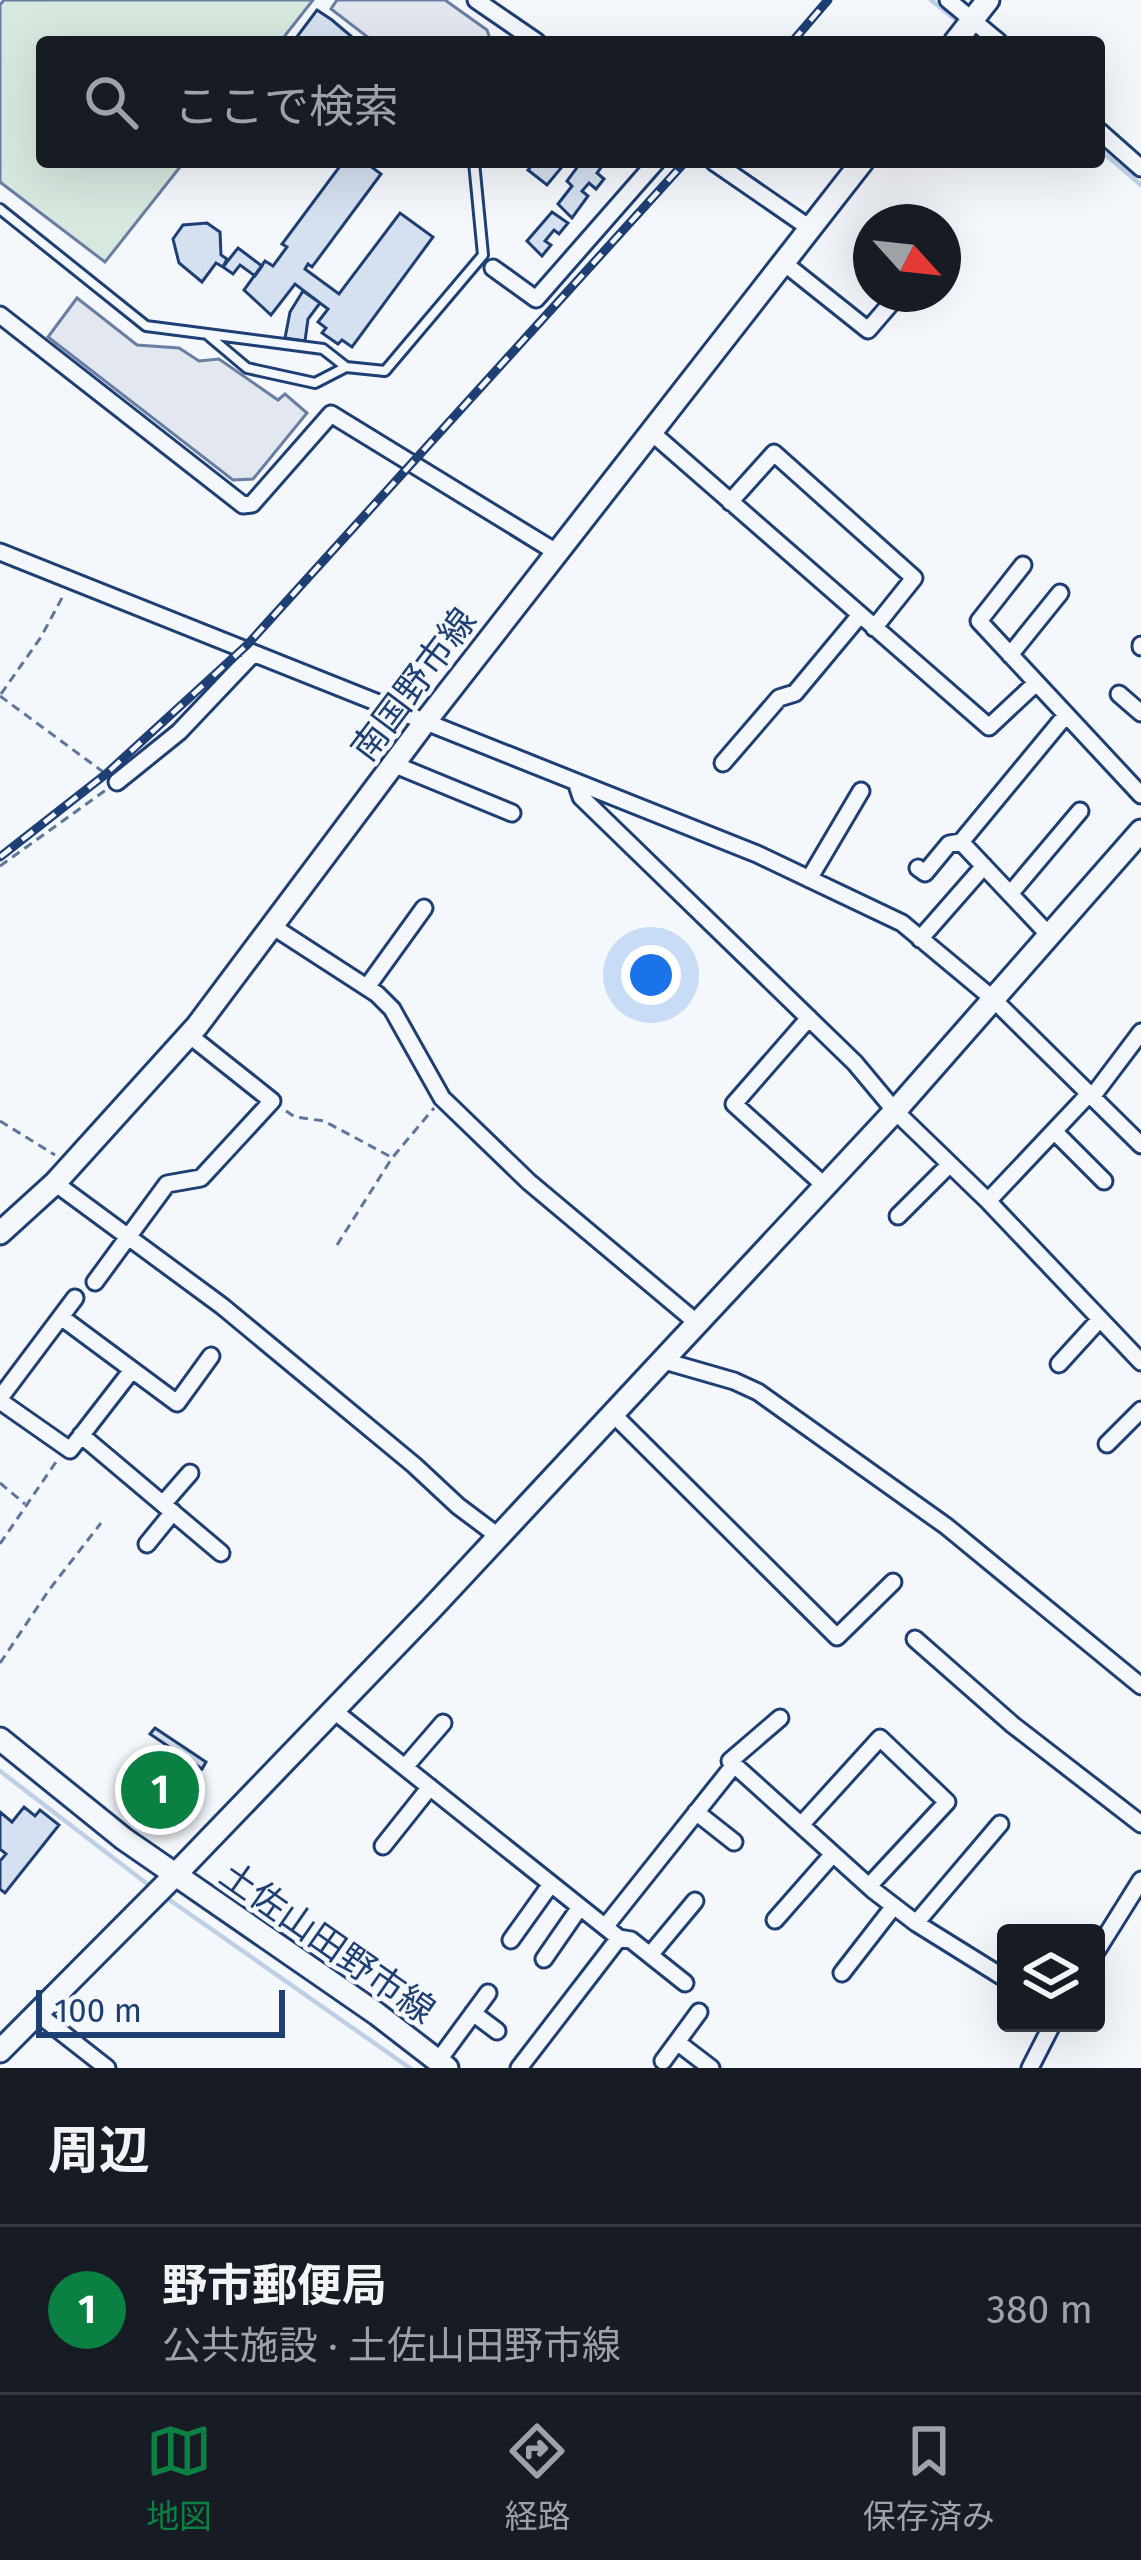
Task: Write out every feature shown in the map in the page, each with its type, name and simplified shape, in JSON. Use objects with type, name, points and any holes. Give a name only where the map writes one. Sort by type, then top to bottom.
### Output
[{"type":"main road","points":[[960,36],[988,0]]},
{"type":"main road","name":"南国野市線","points":[[0,1233],[55,1183],[189,1035],[424,722],[857,168]]},
{"type":"main road","points":[[0,2050],[176,1875],[498,1536],[895,1111],[1141,831]]},
{"type":"main road","name":"土佐山田野市線","points":[[0,1739],[124,1839],[442,2064]]},
{"type":"street","points":[[476,0],[517,36]]},
{"type":"street","points":[[948,0],[992,36]]},
{"type":"street","points":[[1105,136],[1141,167]]},
{"type":"street","points":[[486,263],[536,299],[651,168]]},
{"type":"street","points":[[723,168],[811,229]]},
{"type":"street","points":[[784,263],[868,330],[884,312]]},
{"type":"street","points":[[0,315],[243,505],[252,504],[332,414],[556,552]]},
{"type":"street","points":[[651,432],[989,727],[1036,682]]},
{"type":"street","points":[[730,502],[774,453],[914,578],[874,628]]},
{"type":"street","points":[[0,552],[757,854],[902,923],[992,998],[1141,1145]]},
{"type":"street","points":[[1023,565],[979,621],[1141,796]]},
{"type":"street","points":[[1010,655],[1060,593]]},
{"type":"street","points":[[723,763],[779,698],[795,693],[860,615]]},
{"type":"street","points":[[117,782],[178,732],[253,654]]},
{"type":"street","points":[[1119,694],[1141,713]]},
{"type":"street","points":[[918,868],[925,873],[950,844],[962,842],[1066,715]]},
{"type":"street","points":[[393,764],[512,813]]},
{"type":"street","points":[[576,782],[581,797],[855,1063],[895,1111],[1141,1362]]},
{"type":"street","points":[[809,879],[861,791]]},
{"type":"street","points":[[1010,894],[1080,811]]},
{"type":"street","points":[[962,842],[1048,934]]},
{"type":"street","points":[[920,939],[984,866]]},
{"type":"street","points":[[367,987],[424,908]]},
{"type":"street","points":[[272,926],[367,987],[392,1009],[442,1098],[529,1182],[696,1322]]},
{"type":"street","points":[[808,1018],[734,1104],[824,1186]]},
{"type":"street","points":[[988,1201],[1090,1095],[1141,1032]]},
{"type":"street","points":[[94,1282],[167,1184],[201,1178],[272,1101],[189,1035]]},
{"type":"street","points":[[1054,1131],[1104,1180]]},
{"type":"street","points":[[898,1216],[950,1164]]},
{"type":"street","points":[[55,1183],[294,1364],[498,1536]]},
{"type":"street","points":[[75,1298],[0,1400],[70,1450],[132,1370]]},
{"type":"street","points":[[61,1316],[177,1403],[211,1356]]},
{"type":"street","points":[[1059,1364],[1100,1319]]},
{"type":"street","points":[[661,1360],[758,1392],[946,1526],[1141,1686]]},
{"type":"street","points":[[1107,1444],[1141,1410]]},
{"type":"street","points":[[612,1413],[837,1637],[893,1582]]},
{"type":"street","points":[[81,1436],[221,1553]]},
{"type":"street","points":[[147,1544],[190,1473]]},
{"type":"street","points":[[915,1639],[1013,1725],[1141,1824]]},
{"type":"street","points":[[333,1710],[612,1933],[631,1940],[686,1984]]},
{"type":"street","points":[[780,1718],[730,1761],[894,1906],[997,1973]]},
{"type":"street","points":[[405,1767],[443,1723]]},
{"type":"street","points":[[801,1825],[880,1738],[947,1802],[869,1886]]},
{"type":"street","points":[[519,2068],[696,1812],[734,1765]]},
{"type":"street","points":[[383,1846],[430,1786]]},
{"type":"street","points":[[696,1812],[734,1842]]},
{"type":"street","points":[[916,1923],[994,1844],[1000,1824]]},
{"type":"street","points":[[775,1920],[832,1854]]},
{"type":"street","points":[[1105,1938],[1141,1880]]},
{"type":"street","points":[[511,1940],[551,1884]]},
{"type":"street","points":[[650,1955],[695,1900]]},
{"type":"street","points":[[842,1973],[894,1906]]},
{"type":"street","points":[[544,1959],[580,1907]]},
{"type":"street","points":[[442,2064],[488,1993]]},
{"type":"street","points":[[663,2061],[699,2012]]},
{"type":"street","points":[[473,2013],[497,2030]]},
{"type":"street","points":[[38,2014],[107,2068]]},
{"type":"street","points":[[1030,2068],[1048,2032]]},
{"type":"street","points":[[677,2042],[711,2068]]},
{"type":"lane","points":[[0,209],[146,326],[323,349],[346,367],[385,371],[486,263],[474,168]]},
{"type":"lane","points":[[206,334],[247,368],[315,383],[346,367]]},
{"type":"path","points":[[0,866],[117,782],[0,696],[41,637],[71,581]]},
{"type":"path","points":[[338,1245],[392,1158],[442,1098]]},
{"type":"path","points":[[272,1101],[295,1117],[324,1121],[392,1158]]},
{"type":"path","points":[[0,1121],[72,1165]]},
{"type":"path","points":[[0,1544],[66,1447]]},
{"type":"path","points":[[0,1484],[27,1505]]},
{"type":"path","points":[[0,1664],[101,1523]]},
{"type":"shaded area","points":[[4,0],[313,0],[285,36],[36,36],[36,168],[179,168],[105,262],[0,182],[0,5]]},
{"type":"shaded area","points":[[337,0],[445,0],[489,36],[366,36],[331,9]]},
{"type":"shaded area","points":[[77,298],[137,345],[179,348],[199,361],[219,359],[278,400],[285,394],[307,413],[253,479],[233,480],[48,337]]},
{"type":"building","points":[[317,10],[351,36],[298,36]]},
{"type":"building","points":[[339,168],[373,168],[381,174],[312,267],[308,264],[305,269],[339,294],[400,213],[433,237],[352,347],[322,333],[326,328],[318,322],[328,309],[295,284],[271,315],[244,290],[265,261],[273,266],[287,247],[282,244]]},
{"type":"building","points":[[530,168],[561,168],[547,185]]},
{"type":"building","points":[[577,168],[601,168],[597,173],[604,179],[596,189],[589,183],[582,191],[588,196],[572,218],[558,204],[572,186],[567,181]]},
{"type":"building","points":[[552,212],[568,223],[545,241],[551,245],[542,256],[527,241]]},
{"type":"building","points":[[207,223],[220,232],[221,255],[227,259],[223,267],[216,263],[202,282],[179,263],[173,239],[183,225]]},
{"type":"building","points":[[238,248],[262,266],[255,276],[240,265],[233,274],[223,267]]},
{"type":"building","points":[[303,291],[320,303],[308,319],[305,341],[285,338],[290,312]]},
{"type":"building","points":[[155,1728],[206,1762],[202,1769],[150,1734]]},
{"type":"building","points":[[157,1755],[170,1765],[174,1758],[196,1773],[159,1829],[137,1814],[145,1802],[135,1788]]},
{"type":"building","points":[[24,1807],[35,1816],[40,1810],[59,1825],[5,1893],[0,1889],[0,1861],[6,1854],[0,1849],[0,1812],[12,1822]]},
{"type":"waterway","points":[[931,0],[960,23]]},
{"type":"waterway","points":[[1105,154],[1141,185]]},
{"type":"waterway","points":[[0,1771],[150,1886]]},
{"type":"waterway","points":[[164,1896],[410,2068]]},
{"type":"railway","points":[[797,36],[828,0]]},
{"type":"railway","points":[[0,857],[106,774],[247,645],[680,168]]},
{"type":"place","name":"野市郵便局","points":[[160,1790]]}]
